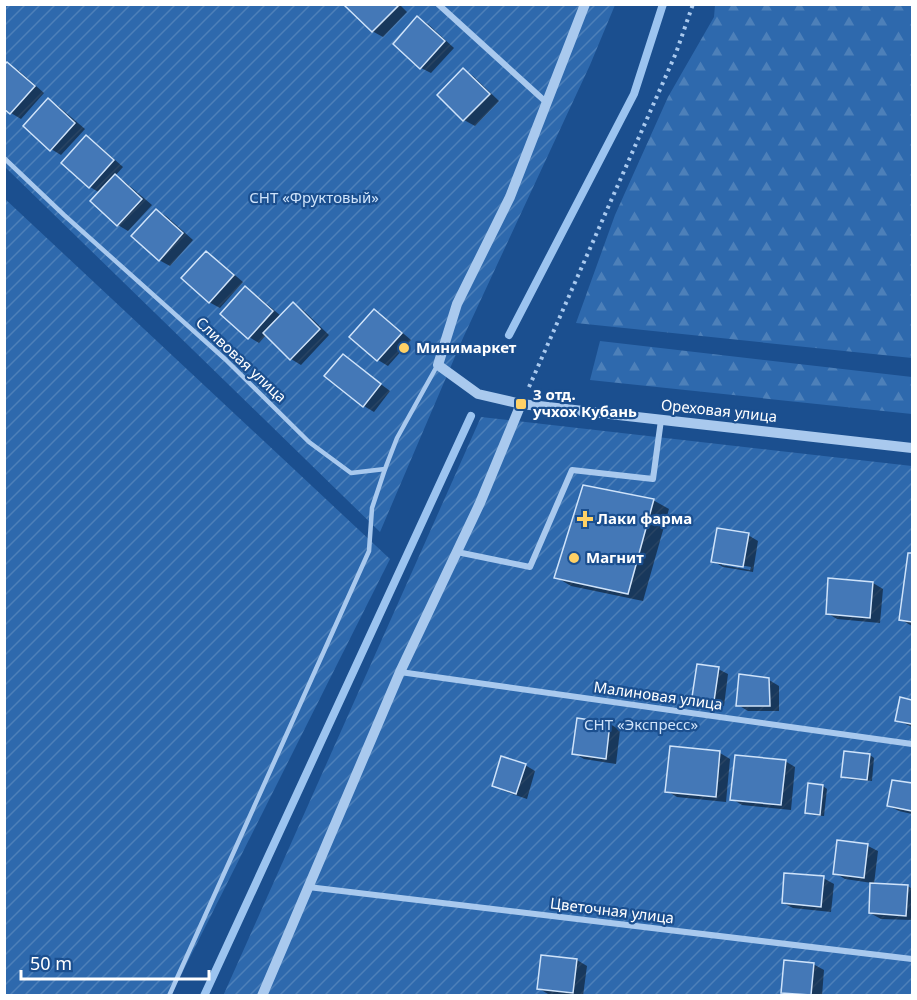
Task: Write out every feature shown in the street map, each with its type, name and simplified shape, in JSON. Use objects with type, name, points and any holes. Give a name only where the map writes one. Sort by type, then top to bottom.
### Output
[{"type":"street","points":[[438,4],[548,104]]},
{"type":"street","points":[[438,365],[457,304],[510,197],[585,4]]},
{"type":"street","name":"Ореховая улица","points":[[438,365],[478,394],[521,404],[912,448]]},
{"type":"street","points":[[262,996],[400,672],[457,552],[521,404]]},
{"type":"street","points":[[457,552],[530,567],[572,470],[653,479],[661,420]]},
{"type":"street","name":"Малиновая улица","points":[[400,672],[912,744]]},
{"type":"street","name":"Цветочная улица","points":[[308,887],[912,959]]},
{"type":"lane","name":"Сливовая улица","points":[[4,158],[225,359],[309,442],[351,473],[386,469]]},
{"type":"lane","points":[[169,996],[369,551],[372,508],[397,438],[438,365]]},
{"type":"path","points":[[521,404],[671,64],[693,4]]},
{"type":"green space","name":"СНТ «Фруктовый»","points":[[4,5],[615,5],[590,65],[463,338],[380,532],[5,167]]},
{"type":"green space","points":[[715,5],[912,5],[912,358],[576,323],[615,215],[668,97],[714,17]]},
{"type":"green space","points":[[4,198],[390,559],[171,995],[5,995]]},
{"type":"green space","points":[[600,341],[912,377],[912,414],[590,380]]},
{"type":"green space","name":"СНТ «Экспресс»","points":[[481,417],[912,466],[912,995],[223,996]]},
{"type":"building","points":[[347,4],[397,4],[398,6],[372,32],[345,6]]},
{"type":"building","points":[[417,16],[445,41],[420,69],[393,44]]},
{"type":"building","points":[[7,62],[35,86],[10,114],[4,109],[4,65]]},
{"type":"building","points":[[463,68],[490,94],[463,121],[437,95]]},
{"type":"building","points":[[48,98],[75,123],[50,151],[23,126]]},
{"type":"building","points":[[86,135],[114,160],[89,188],[61,163]]},
{"type":"building","points":[[115,174],[142,199],[117,226],[90,201]]},
{"type":"building","points":[[156,209],[183,233],[159,261],[131,236]]},
{"type":"building","points":[[206,251],[234,275],[209,303],[181,278]]},
{"type":"building","points":[[245,286],[273,311],[248,339],[220,314]]},
{"type":"building","points":[[293,302],[320,329],[290,360],[263,333]]},
{"type":"building","points":[[374,309],[402,333],[377,361],[349,337]]},
{"type":"building","points":[[343,354],[381,384],[363,407],[324,376]]},
{"type":"building","points":[[583,485],[654,499],[628,594],[554,578]]},
{"type":"building","points":[[717,528],[749,533],[743,567],[711,562]]},
{"type":"building","points":[[908,553],[912,553],[912,622],[899,620]]},
{"type":"building","points":[[828,578],[873,582],[870,618],[826,614]]},
{"type":"building","points":[[697,664],[719,667],[714,701],[692,697]]},
{"type":"building","points":[[739,674],[769,678],[770,706],[736,706]]},
{"type":"building","points":[[900,697],[912,700],[912,724],[895,721]]},
{"type":"building","points":[[577,718],[610,723],[606,759],[572,754]]},
{"type":"building","points":[[670,746],[720,751],[716,797],[665,792]]},
{"type":"building","points":[[844,751],[870,754],[867,780],[841,777]]},
{"type":"building","points":[[735,755],[786,760],[781,805],[730,800]]},
{"type":"building","points":[[501,756],[526,764],[516,794],[492,786]]},
{"type":"building","points":[[892,780],[912,783],[912,811],[887,806]]},
{"type":"building","points":[[808,783],[823,785],[820,815],[805,813]]},
{"type":"building","points":[[837,840],[868,844],[864,878],[833,874]]},
{"type":"building","points":[[784,873],[824,876],[821,907],[782,903]]},
{"type":"building","points":[[870,883],[908,885],[906,916],[869,913]]},
{"type":"building","points":[[541,955],[577,959],[573,993],[537,989]]},
{"type":"building","points":[[784,960],[814,963],[811,995],[781,993]]},
{"type":"waterway","points":[[509,335],[634,94],[663,4]]},
{"type":"waterway","points":[[204,996],[471,416]]},
{"type":"place","name":"Минимаркет","points":[[404,348]]},
{"type":"place","name":"3 отд. учхох Кубань","points":[[521,404]]},
{"type":"place","name":"Лаки фарма","points":[[585,519]]},
{"type":"place","name":"Магнит","points":[[574,558]]}]
